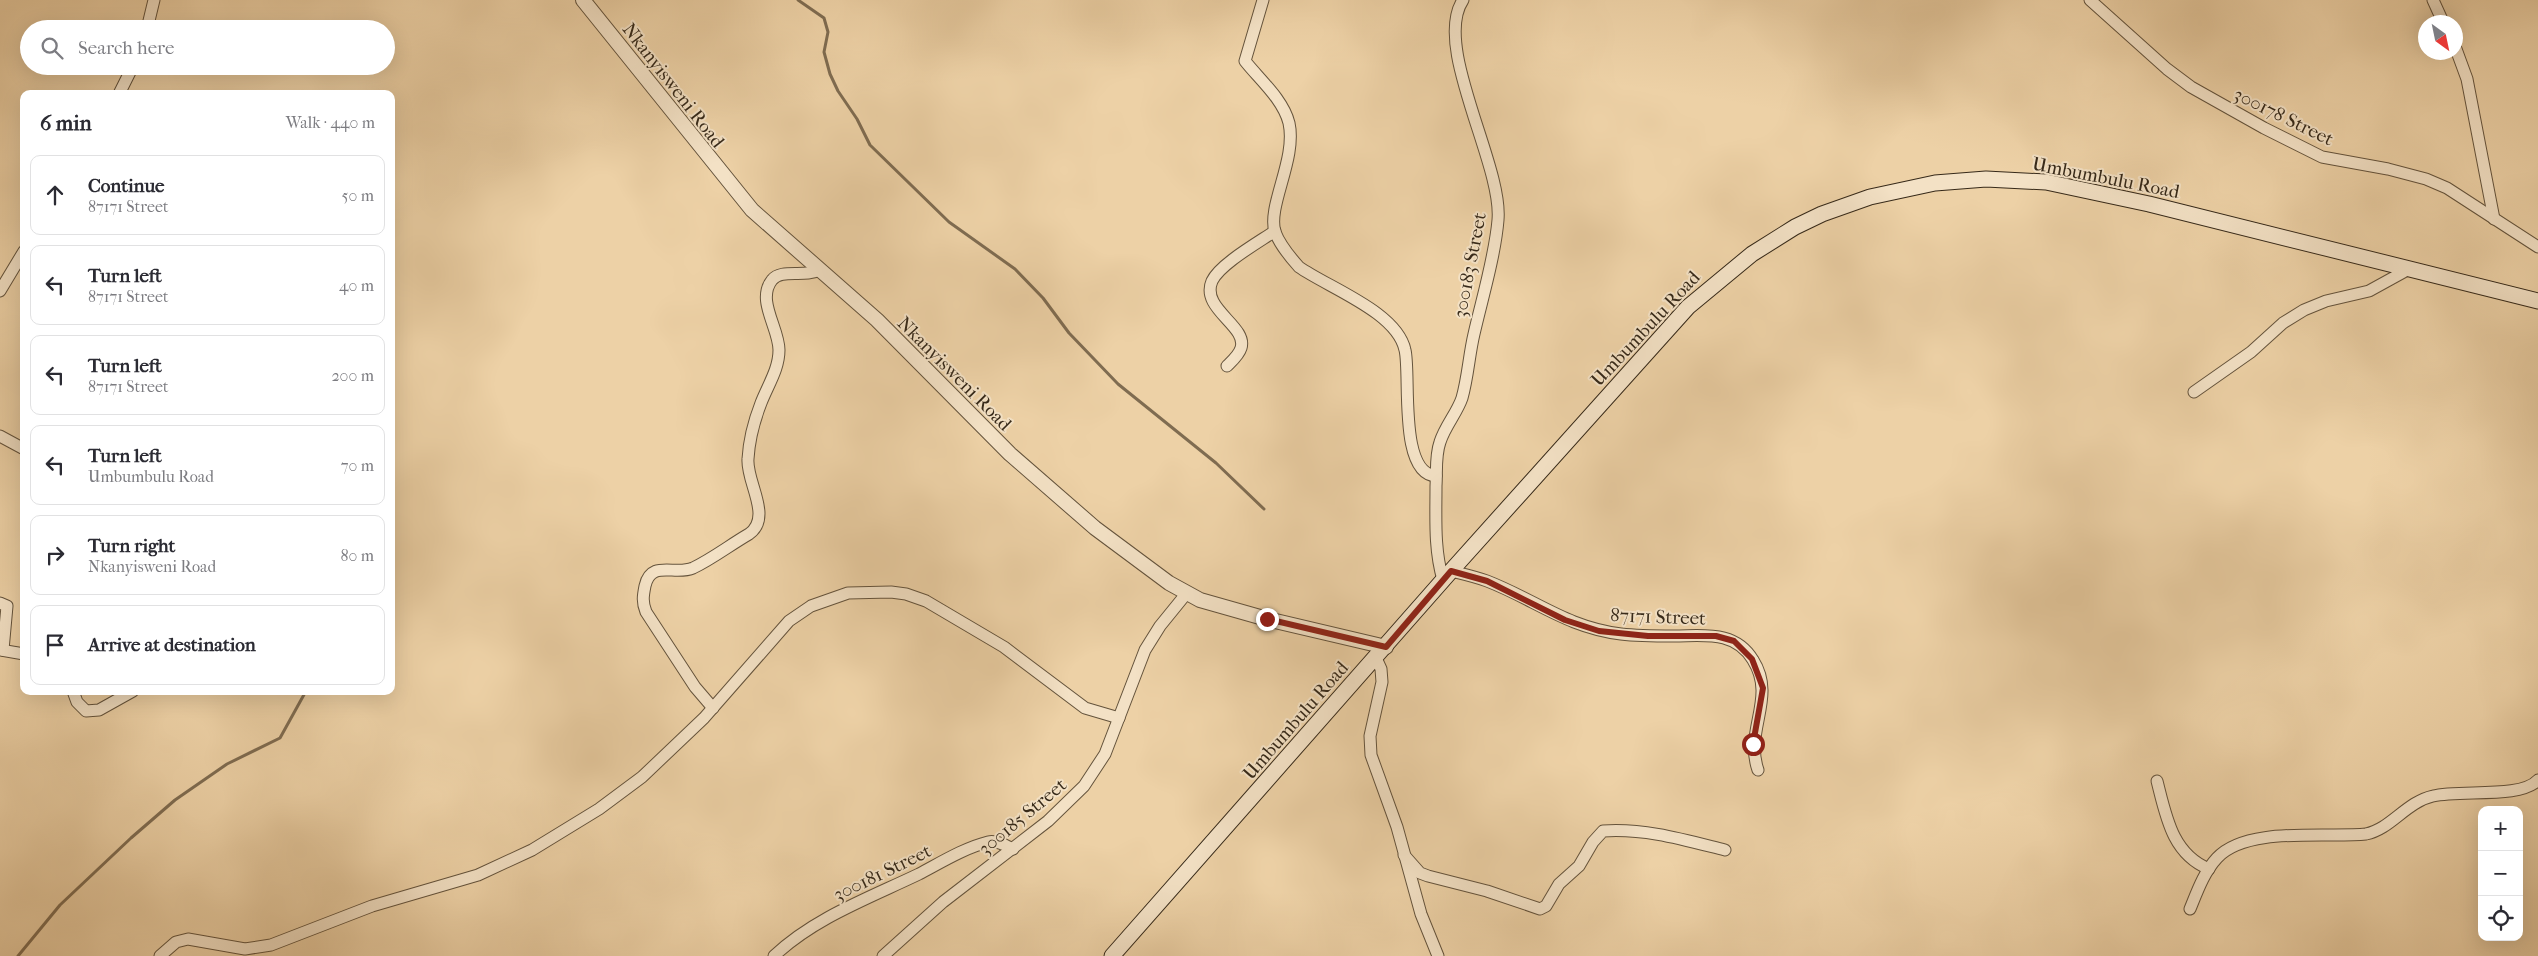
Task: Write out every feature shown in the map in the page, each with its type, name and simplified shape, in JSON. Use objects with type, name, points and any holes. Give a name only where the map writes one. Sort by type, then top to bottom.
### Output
[{"type":"main road","name":"Umbumbulu Road","points":[[1112,956],[1447,576],[1688,307],[1733,267],[1788,231],[1822,214],[1870,197],[1914,186],[1970,179],[2046,182],[2149,204],[2538,301]]},
{"type":"street","points":[[149,20],[154,0]]},
{"type":"street","name":"Nkanyisweni Road","points":[[583,0],[738,194],[765,223],[877,320],[980,425],[1053,493],[1134,558],[1186,594],[1220,607],[1381,652]]},
{"type":"street","points":[[1263,0],[1244,61],[1283,108],[1289,123],[1290,156],[1275,214],[1275,231],[1290,257],[1299,267],[1374,311],[1398,336],[1405,348],[1410,440],[1421,466],[1428,473],[1436,476],[1436,553],[1447,576]]},
{"type":"street","name":"300183 Street","points":[[1436,476],[1439,444],[1461,401],[1465,386],[1471,347],[1498,221],[1494,178],[1472,114],[1458,58],[1456,23],[1463,0]]},
{"type":"street","name":"300178 Street","points":[[2090,0],[2167,69],[2191,87],[2264,128],[2322,157],[2388,169],[2426,179],[2459,194],[2538,247]]},
{"type":"street","points":[[2433,0],[2440,15]]},
{"type":"street","points":[[2460,60],[2467,79],[2494,219]]},
{"type":"street","points":[[121,90],[128,75]]},
{"type":"street","points":[[1227,366],[1241,349],[1242,343],[1238,333],[1214,304],[1211,291],[1212,281],[1228,264],[1275,231]]},
{"type":"street","points":[[0,291],[20,258]]},
{"type":"street","points":[[2194,392],[2251,352],[2283,323],[2304,310],[2326,301],[2369,291],[2409,269]]},
{"type":"street","points":[[713,708],[695,687],[646,612],[642,603],[646,581],[651,573],[659,569],[684,570],[698,566],[756,528],[759,508],[748,469],[749,446],[760,405],[779,360],[779,347],[767,302],[769,286],[772,280],[781,274],[805,275],[819,270]]},
{"type":"street","points":[[0,436],[20,447]]},
{"type":"street","name":"87171 Street","points":[[1447,576],[1487,581],[1565,620],[1599,631],[1648,636],[1716,636],[1738,644],[1752,659],[1763,688],[1753,744],[1758,770]]},
{"type":"street","points":[[160,956],[176,942],[188,939],[245,949],[271,945],[372,906],[456,882],[502,865],[561,834],[642,777],[713,708],[789,621],[812,606],[831,597],[865,591],[906,594],[926,601],[1004,647],[1085,708],[1119,718]]},
{"type":"street","name":"300185 Street","points":[[883,956],[943,902],[1048,822],[1084,786],[1105,754],[1145,650],[1160,626],[1186,594]]},
{"type":"street","points":[[0,603],[7,606],[2,650],[20,653]]},
{"type":"street","points":[[1381,652],[1382,682],[1370,745],[1421,914],[1438,956]]},
{"type":"street","points":[[75,695],[86,711],[93,711],[99,710],[126,695]]},
{"type":"street","points":[[2190,909],[2209,869],[2221,854],[2244,843],[2301,834],[2366,834],[2375,831],[2410,805],[2433,796],[2462,792],[2518,791],[2531,786],[2538,780]]},
{"type":"street","points":[[2157,781],[2163,806],[2178,844],[2189,859],[2209,869]]},
{"type":"street","points":[[1404,855],[1420,872],[1428,876],[1544,908],[1559,884],[1579,866],[1593,842],[1603,831],[1618,830],[1664,835],[1725,850]]},
{"type":"street","name":"300181 Street","points":[[774,956],[801,934],[825,920],[959,854],[989,841],[1001,843],[1013,849]]},
{"type":"waterway","points":[[798,0],[824,18],[828,32],[824,52],[830,74],[870,145],[949,222],[1015,269],[1043,298],[1069,333],[1118,384],[1216,463],[1264,509]]},
{"type":"waterway","points":[[18,956],[60,905],[131,838],[175,800],[227,764],[280,738],[304,695]]},
{"type":"route","points":[[1267,619],[1386,647],[1451,571],[1487,581],[1565,620],[1599,631],[1648,636],[1703,635],[1726,638],[1738,644],[1747,652],[1761,677],[1763,696],[1753,744]]}]
